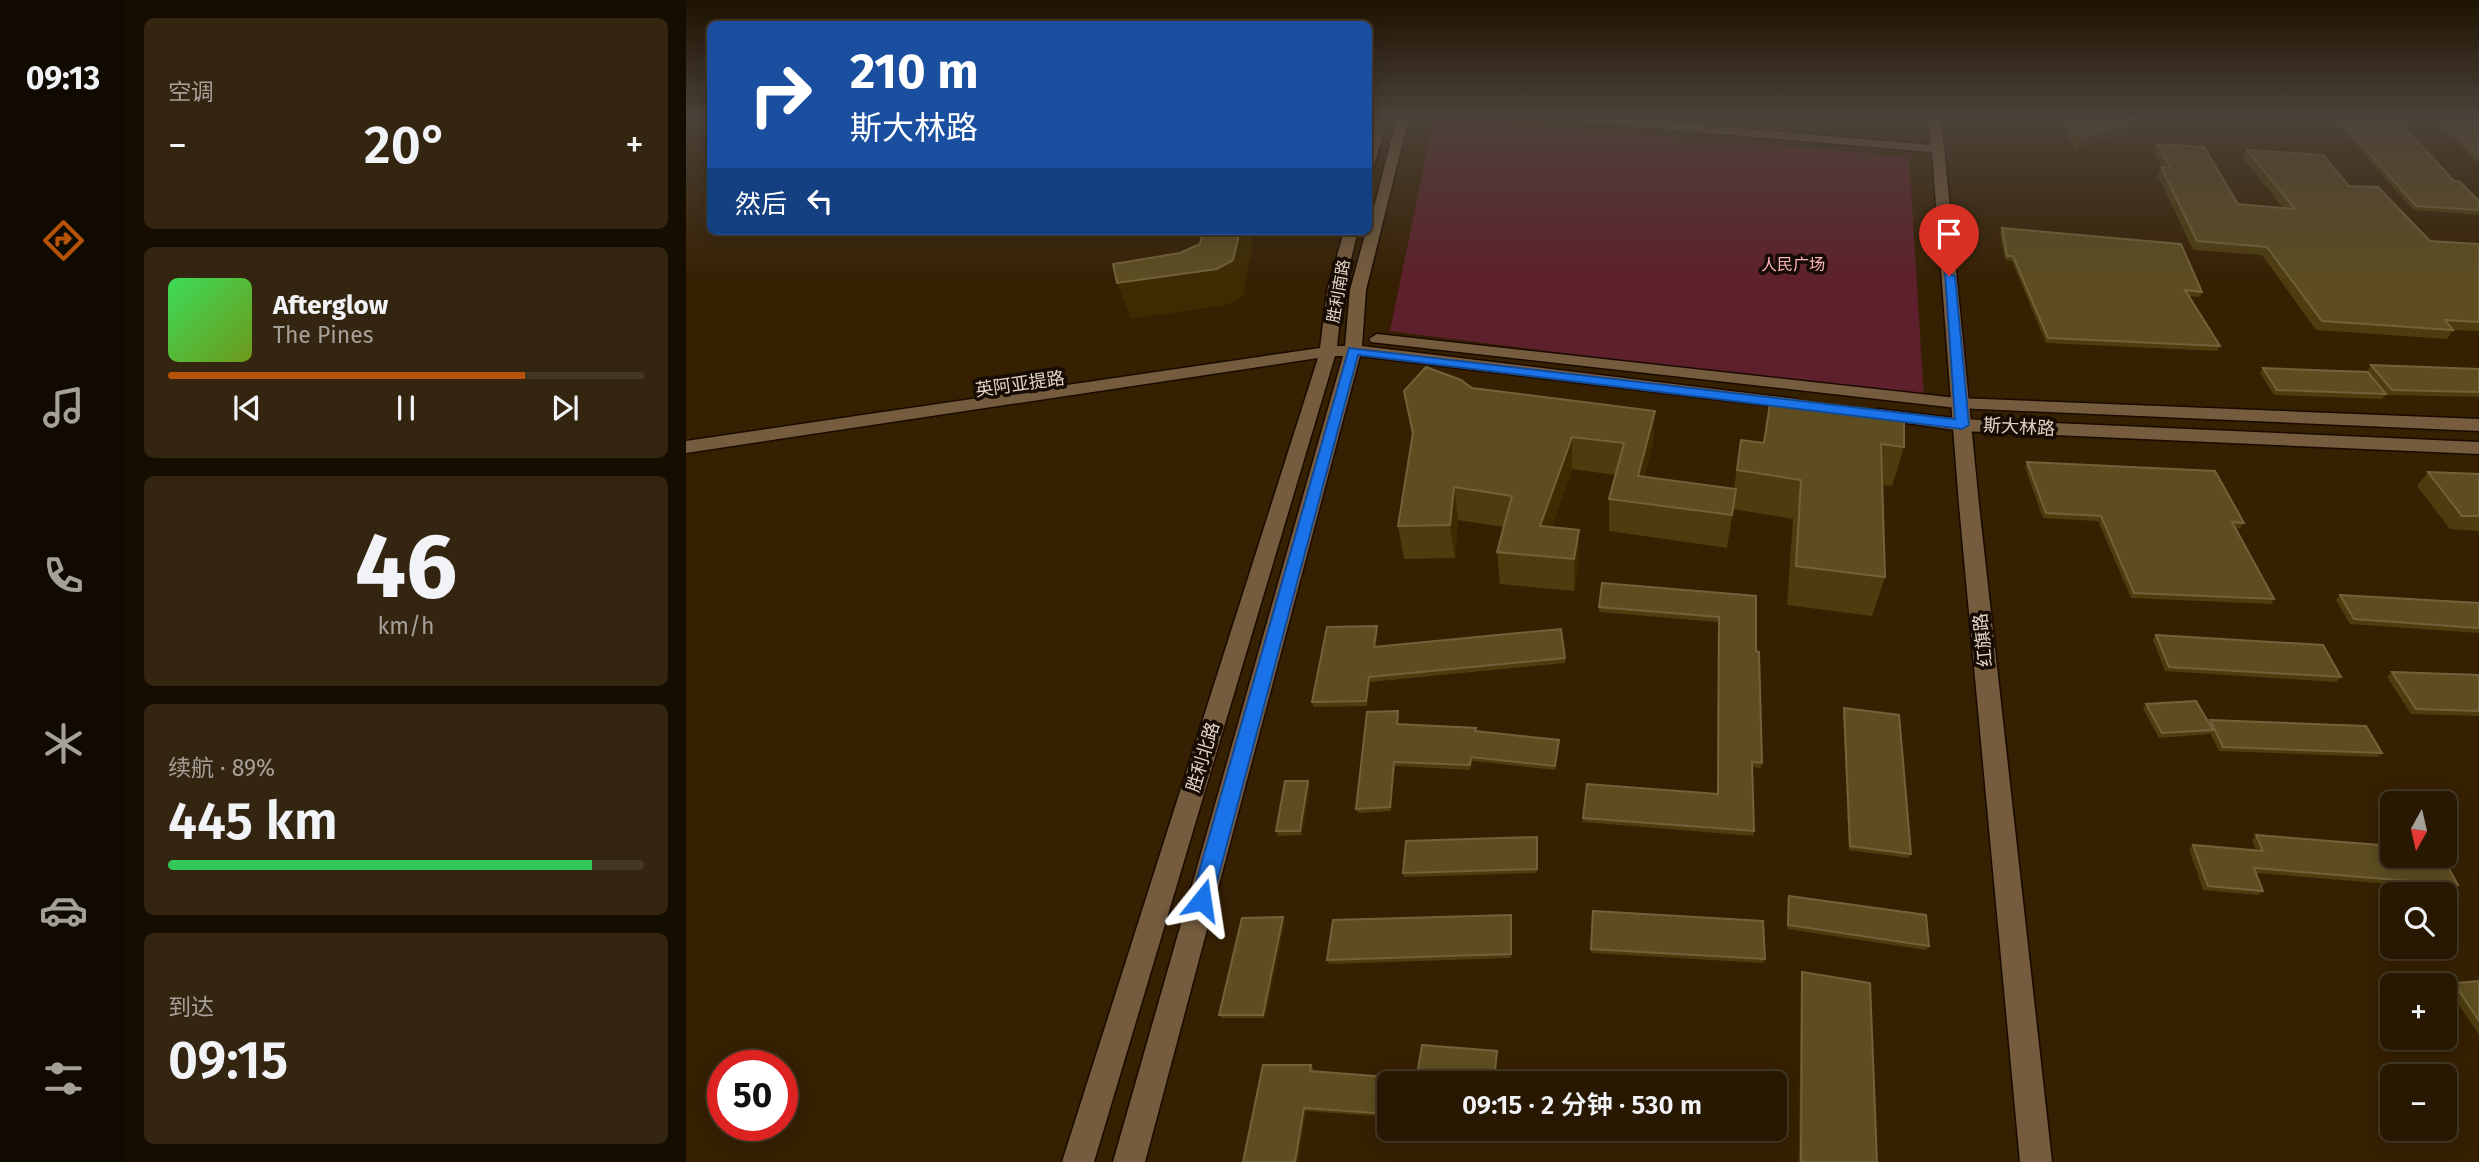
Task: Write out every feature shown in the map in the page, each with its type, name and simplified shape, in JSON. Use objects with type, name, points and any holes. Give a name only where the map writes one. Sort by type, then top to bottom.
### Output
[{"type":"main road","name":"胜利南路","points":[[1354,343],[1358,290],[1389,171]]},
{"type":"main road","name":"红旗路","points":[[1940,171],[1961,414],[2036,1162]]},
{"type":"main road","name":"胜利南路","points":[[1329,345],[1335,291],[1350,235]]},
{"type":"main road","name":"英阿亚提路","points":[[686,433],[1354,343]]},
{"type":"main road","points":[[1354,343],[1810,406]]},
{"type":"main road","name":"斯大林路","points":[[1354,343],[1961,414],[2479,448]]},
{"type":"main road","name":"胜利北路","points":[[1129,1162],[1354,343]]},
{"type":"main road","name":"英阿亚提路","points":[[686,447],[1329,345]]},
{"type":"main road","name":"胜利北路","points":[[1078,1162],[1329,345]]},
{"type":"main road","name":"斯大林路","points":[[1865,413],[2479,425]]},
{"type":"green space","name":"人民广场","points":[[1423,171],[1910,171],[1924,399],[1390,331]]},
{"type":"building","points":[[2163,171],[2218,171],[2238,204],[2295,209],[2264,171],[2337,171],[2349,186],[2378,187],[2430,241],[2479,244],[2479,322],[2445,320],[2453,330],[2322,321],[2267,247],[2197,241]]},
{"type":"building","points":[[2385,171],[2445,171],[2479,201],[2479,210],[2416,206]]},
{"type":"building","points":[[2002,228],[2181,244],[2202,292],[2185,290],[2220,346],[2048,338],[2013,256],[2007,256]]},
{"type":"building","points":[[1202,235],[1239,235],[1233,260],[1217,269],[1117,283],[1113,264],[1180,253],[1200,244]]},
{"type":"building","points":[[2371,365],[2479,369],[2479,392],[2392,390]]},
{"type":"building","points":[[1426,367],[1461,380],[1472,388],[1655,411],[1638,476],[1736,489],[1732,515],[1609,499],[1624,443],[1572,437],[1540,526],[1579,530],[1574,559],[1497,552],[1512,496],[1454,487],[1450,525],[1398,526],[1413,433],[1404,391]]},
{"type":"building","points":[[2263,368],[2368,372],[2386,394],[2277,390]]},
{"type":"building","points":[[1771,397],[1904,414],[1904,447],[1881,444],[1885,577],[1796,566],[1801,480],[1737,470],[1741,440],[1764,443]]},
{"type":"building","points":[[2027,462],[2215,471],[2244,523],[2232,522],[2274,599],[2134,593],[2101,516],[2046,513]]},
{"type":"building","points":[[2428,472],[2479,474],[2479,516],[2462,516]]},
{"type":"building","points":[[1602,583],[1756,596],[1762,763],[1752,762],[1754,831],[1583,818],[1587,784],[1718,794],[1719,617],[1599,607]]},
{"type":"building","points":[[2340,595],[2479,603],[2479,628],[2354,619]]},
{"type":"building","points":[[1377,626],[1374,647],[1561,629],[1565,658],[1369,677],[1366,701],[1312,702],[1327,627]]},
{"type":"building","points":[[2156,635],[2323,645],[2341,677],[2169,667]]},
{"type":"building","points":[[2392,672],[2479,675],[2479,711],[2416,709]]},
{"type":"building","points":[[2196,701],[2213,730],[2162,733],[2146,704]]},
{"type":"building","points":[[1844,708],[1899,715],[1911,854],[1850,846]]},
{"type":"building","points":[[1398,711],[1397,724],[1476,728],[1475,731],[1559,740],[1555,766],[1471,757],[1470,765],[1394,762],[1390,807],[1356,809],[1367,712]]},
{"type":"building","points":[[2210,720],[2366,726],[2382,753],[2223,747]]},
{"type":"building","points":[[1285,781],[1308,781],[1300,831],[1276,831]]},
{"type":"building","points":[[2256,835],[2380,845],[2380,868],[2449,868],[2456,882],[2422,882],[2254,868],[2263,891],[2208,886],[2193,845],[2263,851]]},
{"type":"building","points":[[1537,837],[1537,869],[1403,873],[1406,841]]},
{"type":"building","points":[[1789,896],[1926,915],[1929,946],[1788,925]]},
{"type":"building","points":[[1593,911],[1763,921],[1765,959],[1591,949]]},
{"type":"building","points":[[1511,915],[1511,954],[1327,960],[1333,920]]},
{"type":"building","points":[[1283,917],[1263,1015],[1219,1015],[1242,918]]},
{"type":"building","points":[[1802,972],[1870,983],[1877,1162],[1801,1162]]},
{"type":"building","points":[[2479,981],[2479,1021],[2457,988],[2457,983]]},
{"type":"building","points":[[1422,1045],[1497,1051],[1495,1071],[1418,1071]]},
{"type":"building","points":[[1263,1065],[1311,1065],[1310,1071],[1377,1076],[1377,1113],[1304,1108],[1295,1162],[1243,1162]]},
{"type":"route","points":[[1202,900],[1353,350],[1962,425],[1949,276]]}]
